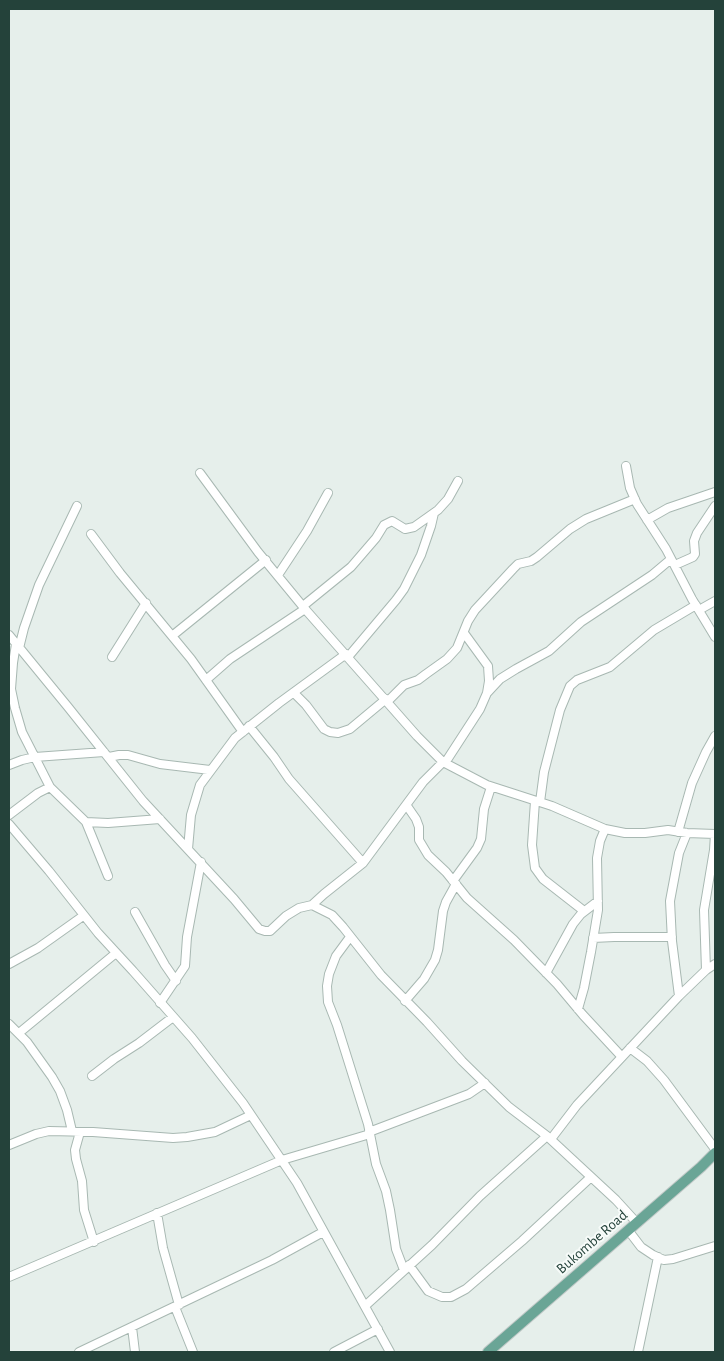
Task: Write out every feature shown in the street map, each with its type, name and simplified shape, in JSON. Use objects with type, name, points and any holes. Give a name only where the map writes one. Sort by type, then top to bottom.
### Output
[{"type":"main road","name":"Bukombe Road","points":[[488,1352],[702,1167],[715,1151]]},
{"type":"street","points":[[626,466],[630,488],[635,499],[715,637]]},
{"type":"street","points":[[200,473],[258,552],[304,607],[418,736],[444,762],[491,787],[538,802],[605,829],[625,834],[668,830],[715,834],[704,910],[706,970]]},
{"type":"street","points":[[206,680],[230,659],[304,607],[351,567],[368,550],[384,524],[388,522],[396,523],[408,530],[434,512],[448,499],[458,481]]},
{"type":"street","points":[[647,520],[668,508],[715,492]]},
{"type":"street","points":[[278,574],[307,531],[328,493]]},
{"type":"street","points":[[294,692],[324,729],[338,733],[350,729],[404,685],[418,680],[447,659],[457,648],[468,620],[475,610],[518,564],[531,561],[570,529],[586,519],[635,499]]},
{"type":"street","points":[[77,506],[39,586],[13,663],[11,689],[22,732],[50,787],[86,822],[108,876]]},
{"type":"street","points":[[487,693],[500,679],[549,652],[581,622],[673,562],[693,557],[695,554],[694,541],[715,506]]},
{"type":"street","points":[[188,849],[191,815],[200,785],[210,770],[235,738],[294,692],[347,656],[404,589],[421,554],[434,512]]},
{"type":"street","points":[[91,534],[115,568],[246,729],[274,757],[289,779],[363,863]]},
{"type":"street","points":[[172,636],[266,560]]},
{"type":"street","points":[[584,910],[543,879],[535,868],[532,845],[544,772],[557,719],[570,686],[577,680],[610,667],[648,634],[697,608],[715,601]]},
{"type":"street","points":[[112,658],[146,604]]},
{"type":"street","points":[[9,635],[143,801],[201,862],[262,931],[273,929],[286,916],[299,908],[312,905],[363,863],[423,782],[444,762],[480,709],[487,693],[488,666],[464,633]]},
{"type":"street","points":[[9,721],[18,718]]},
{"type":"street","points":[[678,832],[692,783],[715,736]]},
{"type":"street","points":[[9,765],[35,757],[119,754],[160,764],[210,770]]},
{"type":"street","points":[[9,815],[38,793],[50,787]]},
{"type":"street","points":[[405,1001],[424,979],[434,960],[438,950],[443,911],[455,883],[481,840],[485,803],[491,787]]},
{"type":"street","points":[[407,806],[416,819],[419,840],[422,846],[468,898],[546,972],[622,1057]]},
{"type":"street","points":[[86,822],[108,823],[160,819]]},
{"type":"street","points":[[9,824],[49,870],[83,916],[173,1016],[251,1116],[297,1183],[390,1352]]},
{"type":"street","points":[[578,1009],[584,988],[593,938],[598,901],[597,858],[600,841],[605,829]]},
{"type":"street","points":[[679,996],[670,901],[679,853],[687,833]]},
{"type":"street","points":[[160,1003],[185,966],[188,929],[201,862]]},
{"type":"street","points":[[546,972],[573,924],[584,910],[598,901]]},
{"type":"street","points":[[312,905],[332,915],[381,975],[462,1061],[509,1107],[549,1137],[616,1200],[637,1223]]},
{"type":"street","points":[[135,912],[165,965],[176,980]]},
{"type":"street","points":[[9,964],[38,948],[83,916]]},
{"type":"street","points":[[593,938],[614,936],[672,937]]},
{"type":"street","points":[[350,937],[336,956],[329,974],[327,986],[328,1002],[337,1025],[370,1133],[376,1164],[386,1190],[396,1249],[407,1267],[428,1290],[442,1297],[451,1297],[466,1289],[522,1241],[591,1176]]},
{"type":"street","points":[[19,1033],[116,953]]},
{"type":"street","points":[[365,1306],[432,1245],[480,1196],[549,1137],[679,996],[715,964]]},
{"type":"street","points":[[92,1076],[173,1016]]},
{"type":"street","points":[[9,1024],[39,1056],[60,1091],[76,1131],[75,1150],[82,1181],[84,1210],[94,1242]]},
{"type":"street","points":[[630,1048],[647,1061],[664,1080],[715,1151]]},
{"type":"street","points":[[9,1277],[282,1160],[370,1133],[468,1094],[486,1083]]},
{"type":"street","points":[[9,1145],[49,1131],[76,1131],[172,1138],[187,1137],[214,1132],[251,1116]]},
{"type":"street","points":[[157,1213],[177,1306],[193,1352]]},
{"type":"street","points":[[628,1230],[641,1247],[664,1260],[715,1246]]},
{"type":"street","points":[[79,1352],[272,1260],[323,1232]]},
{"type":"street","points":[[638,1352],[658,1257]]},
{"type":"street","points":[[132,1327],[135,1352]]},
{"type":"street","points":[[334,1352],[378,1329]]}]
